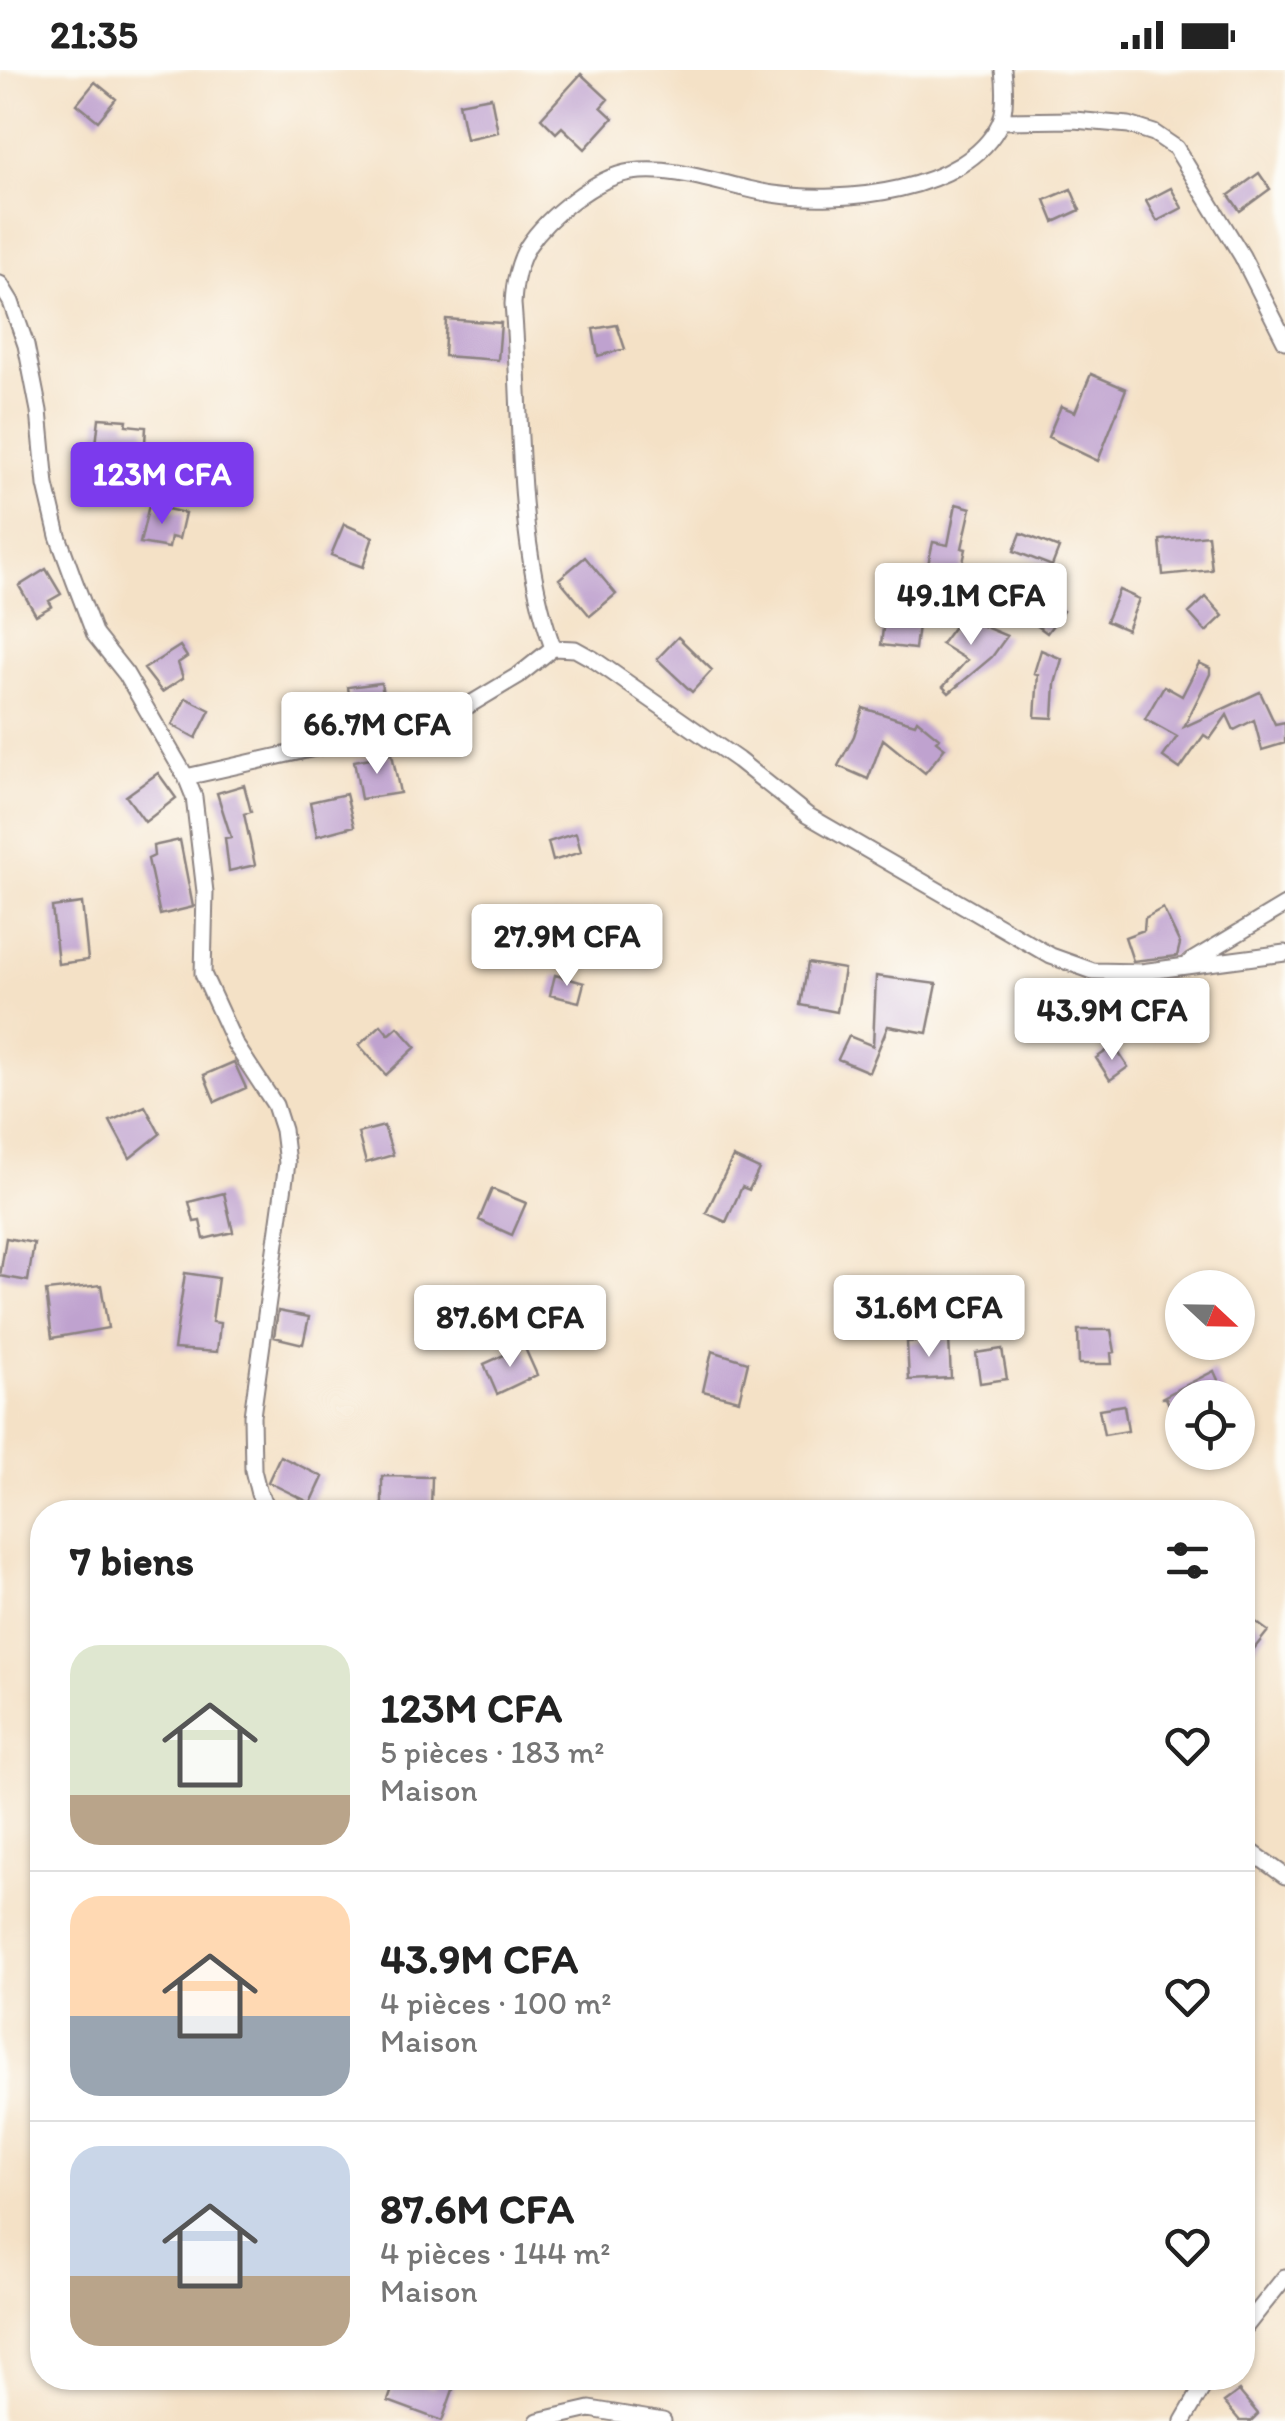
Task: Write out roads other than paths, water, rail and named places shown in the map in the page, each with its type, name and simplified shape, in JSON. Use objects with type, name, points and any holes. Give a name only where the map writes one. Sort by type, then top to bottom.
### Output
[{"type":"street","points":[[553,648],[538,605],[526,540],[514,304],[515,278],[528,246],[572,200],[626,173],[652,170],[777,194],[815,196],[880,192],[938,178],[978,152],[1001,121],[1003,70]]},
{"type":"street","points":[[1001,121],[1074,120],[1128,125],[1154,133],[1176,148],[1242,256],[1285,342]]},
{"type":"street","points":[[0,284],[11,302],[26,345],[39,411],[46,485],[74,580],[96,635],[126,674],[186,777],[194,798],[205,892],[203,974],[236,1044],[275,1104],[283,1130],[287,1163],[252,1416],[253,1470],[263,1500]]},
{"type":"street","points":[[186,777],[412,726],[469,705],[519,675],[553,648],[575,650],[738,760],[807,815],[1051,956],[1093,971],[1140,972],[1285,954]]},
{"type":"street","points":[[1182,966],[1285,905]]},
{"type":"street","points":[[1255,1854],[1285,1876]]},
{"type":"street","points":[[1255,2315],[1285,2278]]},
{"type":"street","points":[[1183,2421],[1201,2390]]},
{"type":"street","points":[[538,2421],[590,2408],[663,2421]]}]
